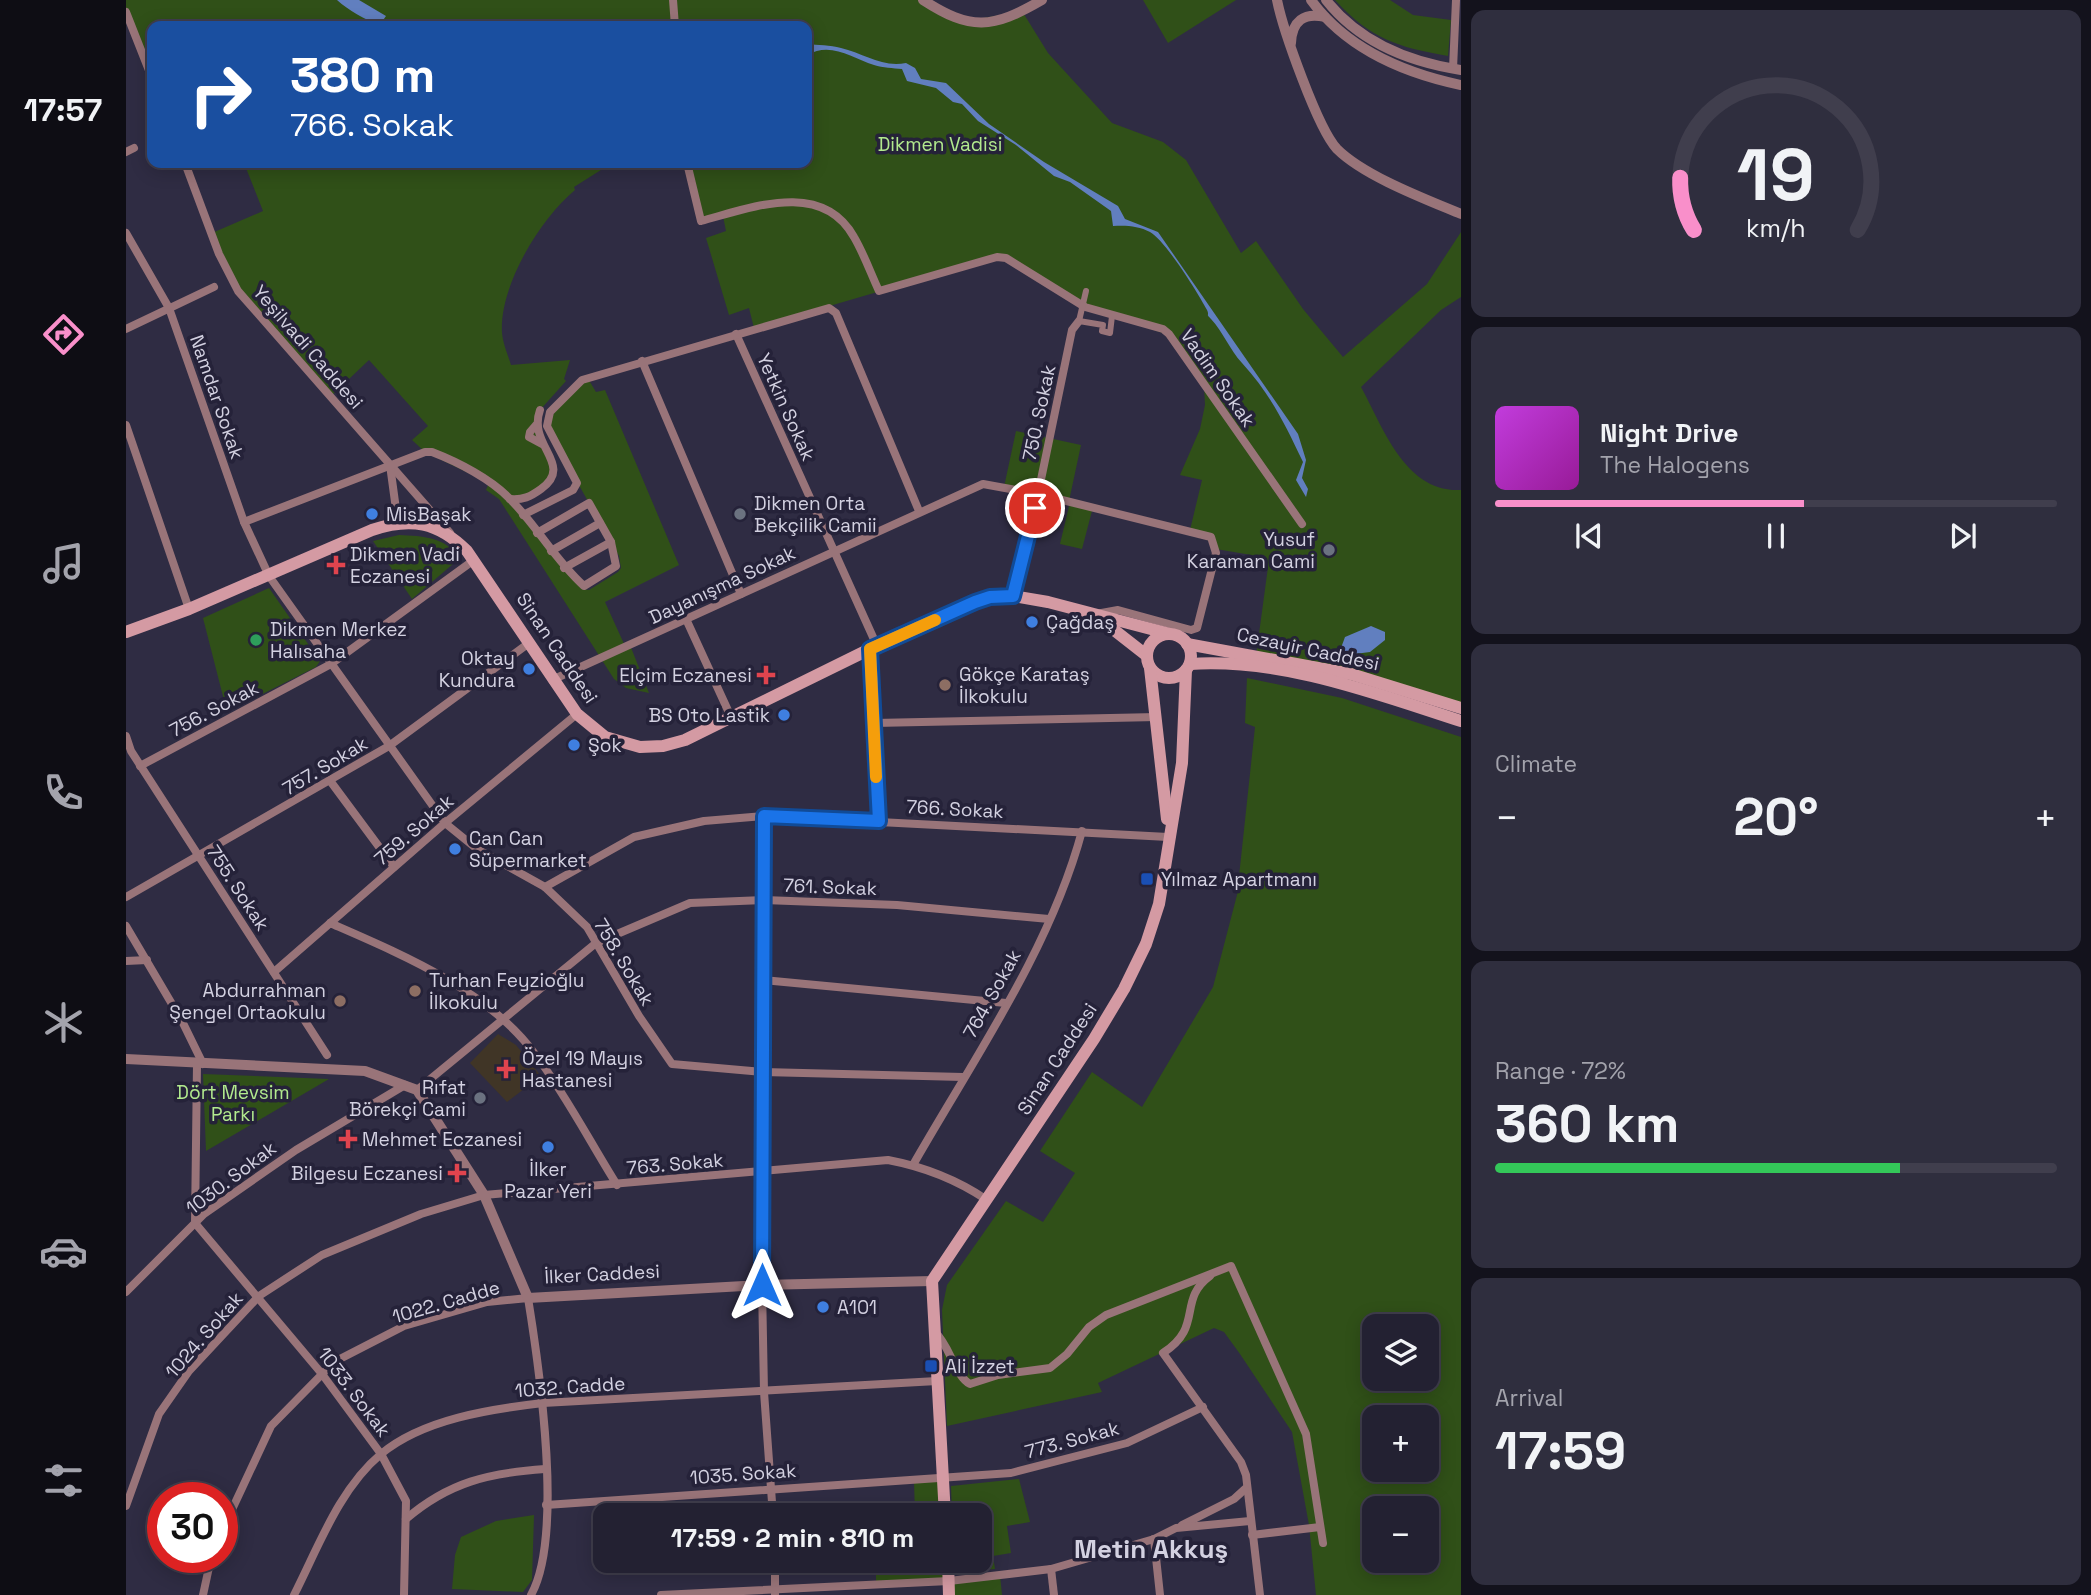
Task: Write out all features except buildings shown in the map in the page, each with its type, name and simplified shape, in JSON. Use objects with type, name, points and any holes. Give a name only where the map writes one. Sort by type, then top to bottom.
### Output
[{"type":"main road","name":"Sinan Caddesi","points":[[126,632],[270,576],[358,536],[398,524],[422,524],[452,536],[474,560],[577,714],[613,741],[651,748],[685,740],[873,648],[990,597],[1013,596],[1048,602],[1170,634]]},
{"type":"main road","name":"Sinan Caddesi","points":[[1094,615],[1146,655]]},
{"type":"main road","points":[[1170,634],[1187,644],[1188,667],[1167,678],[1150,668],[1146,655],[1151,642],[1170,634]]},
{"type":"main road","name":"Cezayir Caddesi","points":[[1187,644],[1347,684],[1461,721]]},
{"type":"main road","name":"Cezayir Caddesi","points":[[1188,667],[1259,661],[1351,674],[1461,708]]},
{"type":"main road","name":"Sinan Caddesi","points":[[932,1281],[1125,989],[1146,944],[1158,904],[1182,762],[1188,667]]},
{"type":"main road","name":"Sinan Caddesi","points":[[1150,668],[1168,837]]},
{"type":"main road","points":[[932,1281],[944,1503]]},
{"type":"main road","points":[[949,1573],[949,1595]]},
{"type":"street","points":[[673,0],[675,21]]},
{"type":"street","points":[[928,2],[949,17],[976,25],[994,23],[1042,0]]},
{"type":"street","points":[[1277,0],[1290,45],[1326,131],[1337,149],[1382,177],[1461,214]]},
{"type":"street","points":[[1311,0],[1325,17],[1349,38],[1376,55],[1426,76],[1461,85]]},
{"type":"street","points":[[1326,0],[1348,23],[1381,46],[1409,57],[1457,69],[1456,0]]},
{"type":"street","points":[[126,12],[147,65]]},
{"type":"street","points":[[1290,45],[1292,32],[1301,18],[1309,15],[1325,17]]},
{"type":"street","name":"Yeşilvadi Caddesi","points":[[187,168],[219,254],[238,292],[452,536]]},
{"type":"street","name":"Vadim Sokak","points":[[688,168],[701,221],[780,201],[810,203],[827,210],[853,235],[879,291],[997,257],[1015,263],[1086,307],[1163,329],[1302,524]]},
{"type":"street","name":"Namdar Sokak","points":[[126,233],[169,308],[244,522],[270,576]]},
{"type":"street","points":[[126,329],[214,287]]},
{"type":"street","points":[[1086,291],[1079,320],[1103,325],[1102,331],[1110,333],[1112,316]]},
{"type":"street","points":[[523,515],[573,490],[577,483],[550,434],[550,412],[582,380],[829,308],[836,313],[919,511]]},
{"type":"street","name":"750. Sokak","points":[[1013,596],[1038,494],[1072,330],[1079,320]]},
{"type":"street","name":"Yetkin Sokak","points":[[736,334],[833,551],[873,648]]},
{"type":"street","points":[[642,361],[741,594]]},
{"type":"street","points":[[510,499],[528,498],[551,480],[554,466],[542,444],[529,438],[540,410]]},
{"type":"street","points":[[126,425],[189,609]]},
{"type":"street","points":[[244,522],[390,465],[432,452],[490,483],[510,499],[564,568],[584,586],[616,566],[611,542],[589,503],[537,533]]},
{"type":"street","points":[[390,465],[398,524]]},
{"type":"street","name":"Dayanışma Sokak","points":[[552,680],[982,484],[1038,494],[1212,537],[1216,553],[1196,628],[1191,630],[1118,610],[1094,615]]},
{"type":"street","points":[[551,551],[600,523]]},
{"type":"street","points":[[564,568],[611,542]]},
{"type":"street","name":"756. Sokak","points":[[140,766],[331,664],[474,560]]},
{"type":"street","name":"758. Sokak","points":[[270,576],[445,823],[477,849],[545,887],[587,927],[639,1016],[672,1064],[763,1072],[963,1077]]},
{"type":"street","points":[[686,619],[731,717]]},
{"type":"street","name":"757. Sokak","points":[[126,898],[331,782],[389,746],[528,643]]},
{"type":"street","points":[[873,648],[879,821]]},
{"type":"street","name":"759. Sokak","points":[[274,972],[445,823],[577,714]]},
{"type":"street","points":[[874,723],[1157,717]]},
{"type":"street","name":"755. Sokak","points":[[126,736],[140,766],[327,1055]]},
{"type":"street","points":[[331,782],[394,867]]},
{"type":"street","points":[[764,816],[762,1285],[764,1392],[773,1503]]},
{"type":"street","name":"766. Sokak","points":[[545,887],[634,837],[704,821],[764,816],[1168,837]]},
{"type":"street","name":"764. Sokak","points":[[913,1165],[1006,1003],[1069,881],[1082,831]]},
{"type":"street","name":"761. Sokak","points":[[417,1090],[596,943],[690,903],[764,900],[897,905],[1049,919]]},
{"type":"street","points":[[330,923],[416,960],[504,1019],[535,1053],[617,1185]]},
{"type":"street","points":[[126,926],[147,960],[200,1064],[195,1223]]},
{"type":"street","points":[[126,961],[147,960]]},
{"type":"street","points":[[763,980],[1006,1003]]},
{"type":"street","points":[[126,1059],[365,1071],[417,1090]]},
{"type":"street","name":"1030. Sokak","points":[[126,1292],[204,1213],[296,1150],[405,1086]]},
{"type":"street","name":"İlker Caddesi","points":[[417,1090],[484,1195],[528,1298],[762,1285],[932,1281]]},
{"type":"street","name":"763. Sokak","points":[[484,1195],[888,1160],[913,1165],[964,1185],[987,1200]]},
{"type":"street","name":"1024. Sokak","points":[[126,1506],[159,1414],[189,1371],[258,1295],[322,1255],[421,1214],[484,1195]]},
{"type":"street","name":"1033. Sokak","points":[[195,1223],[322,1374],[380,1454],[406,1501],[404,1595]]},
{"type":"street","points":[[934,1332],[945,1342],[962,1377],[970,1384],[998,1375],[1041,1371],[1057,1363],[1089,1326],[1106,1315],[1231,1266],[1292,1397],[1306,1434],[1323,1544]]},
{"type":"street","points":[[1218,1271],[1194,1294],[1186,1333],[1179,1342],[1163,1353],[1241,1462],[1246,1475],[1245,1489],[1260,1595]]},
{"type":"street","points":[[528,1298],[543,1403],[546,1505],[540,1580],[531,1595]]},
{"type":"street","name":"1022. Cadde","points":[[238,1497],[271,1426],[334,1362],[404,1326],[487,1302],[528,1298]]},
{"type":"street","name":"1032. Cadde","points":[[294,1595],[341,1501],[380,1454],[415,1434],[442,1424],[506,1407],[543,1403],[937,1381]]},
{"type":"street","name":"773. Sokak","points":[[943,1480],[1011,1473],[1127,1443],[1203,1407]]},
{"type":"street","points":[[406,1519],[431,1497],[462,1484],[500,1472],[545,1469]]},
{"type":"street","name":"1035. Sokak","points":[[546,1505],[772,1487],[943,1480]]},
{"type":"street","points":[[661,1595],[775,1593],[949,1581],[1051,1569],[1154,1539],[1234,1499],[1245,1489]]},
{"type":"street","points":[[1176,1528],[1250,1521]]},
{"type":"street","points":[[1252,1535],[1320,1527]]},
{"type":"street","points":[[1154,1539],[1160,1595]]},
{"type":"street","points":[[1051,1569],[1054,1595]]},
{"type":"street","points":[[204,1595],[208,1573]]},
{"type":"street","points":[[775,1573],[775,1593]]},
{"type":"shaded area","name":"Özel 19 Mayıs Hastanesi","points":[[498,1034],[516,1045],[541,1076],[507,1102],[470,1063]]},
{"type":"green space","name":"Dikmen Vadisi","points":[[126,0],[923,0],[962,22],[1022,11],[1048,53],[1112,123],[1163,142],[1186,160],[1241,253],[1256,241],[1303,309],[1343,357],[1427,284],[1461,232],[1461,297],[1441,310],[1361,387],[1398,455],[1411,469],[1425,481],[1442,488],[1461,490],[1461,708],[1256,656],[1268,567],[1263,557],[1216,549],[1214,544],[1190,530],[1202,480],[1180,475],[1200,429],[1205,405],[1204,386],[1169,335],[1101,313],[997,257],[754,328],[749,308],[729,315],[706,238],[726,231],[723,216],[701,221],[688,168],[812,168],[812,21],[147,21],[147,65],[126,12]]},
{"type":"green space","points":[[1143,0],[1236,0],[1168,43]]},
{"type":"green space","points":[[1335,0],[1390,0],[1413,15],[1451,20],[1448,56],[1399,45],[1386,39],[1361,24]]},
{"type":"green space","points":[[246,168],[604,168],[574,187],[575,190],[548,218],[524,255],[507,295],[502,333],[511,365],[570,360],[564,379],[566,381],[540,410],[536,421],[554,466],[544,487],[511,500],[582,589],[589,590],[618,572],[621,568],[619,556],[550,434],[548,420],[587,377],[596,392],[605,390],[679,565],[605,602],[625,646],[630,645],[649,693],[626,688],[614,679],[499,499],[486,490],[489,483],[425,452],[412,440],[428,426],[369,360],[330,397],[251,310],[212,233],[263,211]]},
{"type":"green space","points":[[1016,431],[1081,445],[1069,501],[1004,487]]},
{"type":"green space","points":[[1070,502],[1093,507],[1082,549],[1060,544]]},
{"type":"green space","points":[[399,535],[425,537],[440,542],[460,558],[412,599],[373,541]]},
{"type":"green space","name":"Dikmen Merkez Halısaha","points":[[269,588],[320,661],[316,667],[227,712],[203,618]]},
{"type":"green space","points":[[1247,678],[1342,698],[1461,737],[1461,1595],[1316,1595],[1309,1525],[1292,1432],[1224,1332],[1214,1328],[1098,1383],[1102,1392],[947,1426],[942,1310],[947,1285],[1006,1201],[1043,1222],[1075,1173],[1040,1151],[1092,1072],[1142,1107],[1213,987],[1237,895],[1255,727],[1245,723]]},
{"type":"green space","name":"Dört Mevsim Parkı","points":[[203,1074],[329,1079],[206,1151]]},
{"type":"green space","points":[[1019,1479],[1030,1522],[1007,1526],[1011,1553],[993,1556],[995,1569],[992,1569],[992,1503],[952,1503],[951,1486]]},
{"type":"green space","points":[[943,1480],[944,1503],[915,1503],[914,1481]]},
{"type":"green space","points":[[534,1515],[532,1580],[523,1592],[452,1589],[455,1555],[461,1537],[496,1521]]},
{"type":"green space","points":[[876,1573],[949,1573],[949,1580],[1000,1575],[1002,1595],[949,1595],[949,1581],[876,1585]]},
{"type":"water","points":[[337,0],[359,0],[386,16],[382,21],[370,21]]},
{"type":"water","points":[[812,44],[849,50],[881,62],[906,63],[915,68],[921,79],[946,83],[989,124],[1044,162],[1118,206],[1125,219],[1158,232],[1298,434],[1306,460],[1302,478],[1308,489],[1306,497],[1296,480],[1303,462],[1277,410],[1208,316],[1203,302],[1181,268],[1156,237],[1137,227],[1113,226],[1111,211],[1070,182],[1054,176],[1016,145],[978,121],[962,104],[953,102],[936,88],[907,81],[902,69],[877,66],[833,50],[812,53]]},
{"type":"water","points":[[1371,626],[1385,632],[1385,640],[1370,652],[1347,655],[1341,648],[1345,637]]},
{"type":"slow traffic","points":[[876,777],[870,649],[935,620]]},
{"type":"place","name":"MisBaşak","points":[[372,514]]},
{"type":"place","name":"Dikmen Orta Bekçilik Camii","points":[[740,514]]},
{"type":"place","name":"Yusuf Karaman Cami","points":[[1329,550]]},
{"type":"place","name":"Dikmen Vadi Eczanesi","points":[[336,565]]},
{"type":"place","name":"Çağdaş","points":[[1032,622]]},
{"type":"place","name":"Dikmen Merkez Halısaha","points":[[256,640]]},
{"type":"place","name":"Oktay Kundura","points":[[529,669]]},
{"type":"place","name":"Elçim Eczanesi","points":[[766,675]]},
{"type":"place","name":"Gökçe Karataş İlkokulu","points":[[945,685]]},
{"type":"place","name":"BS Oto Lastik","points":[[784,715]]},
{"type":"place","name":"Şok","points":[[574,745]]},
{"type":"place","name":"Can Can Süpermarket","points":[[455,849]]},
{"type":"place","name":"Yılmaz Apartmanı","points":[[1147,879]]},
{"type":"place","name":"Turhan Feyzioğlu İlkokulu","points":[[415,991]]},
{"type":"place","name":"Abdurrahman Şengel Ortaokulu","points":[[340,1001]]},
{"type":"place","name":"Özel 19 Mayıs Hastanesi","points":[[506,1069]]},
{"type":"place","name":"Rıfat Börekçi Cami","points":[[480,1098]]},
{"type":"place","name":"Mehmet Eczanesi","points":[[348,1139]]},
{"type":"place","name":"İlker Pazar Yeri","points":[[548,1147]]},
{"type":"place","name":"Bilgesu Eczanesi","points":[[457,1173]]},
{"type":"place","name":"A101","points":[[823,1307]]},
{"type":"place","name":"Ali İzzet","points":[[931,1366]]},
{"type":"district","name":"Metin Akkuş","points":[[1151,1549]]},
{"type":"route","points":[[762,1285],[764,816],[879,821],[870,649],[975,602],[990,597],[1013,596],[1035,508]]}]
